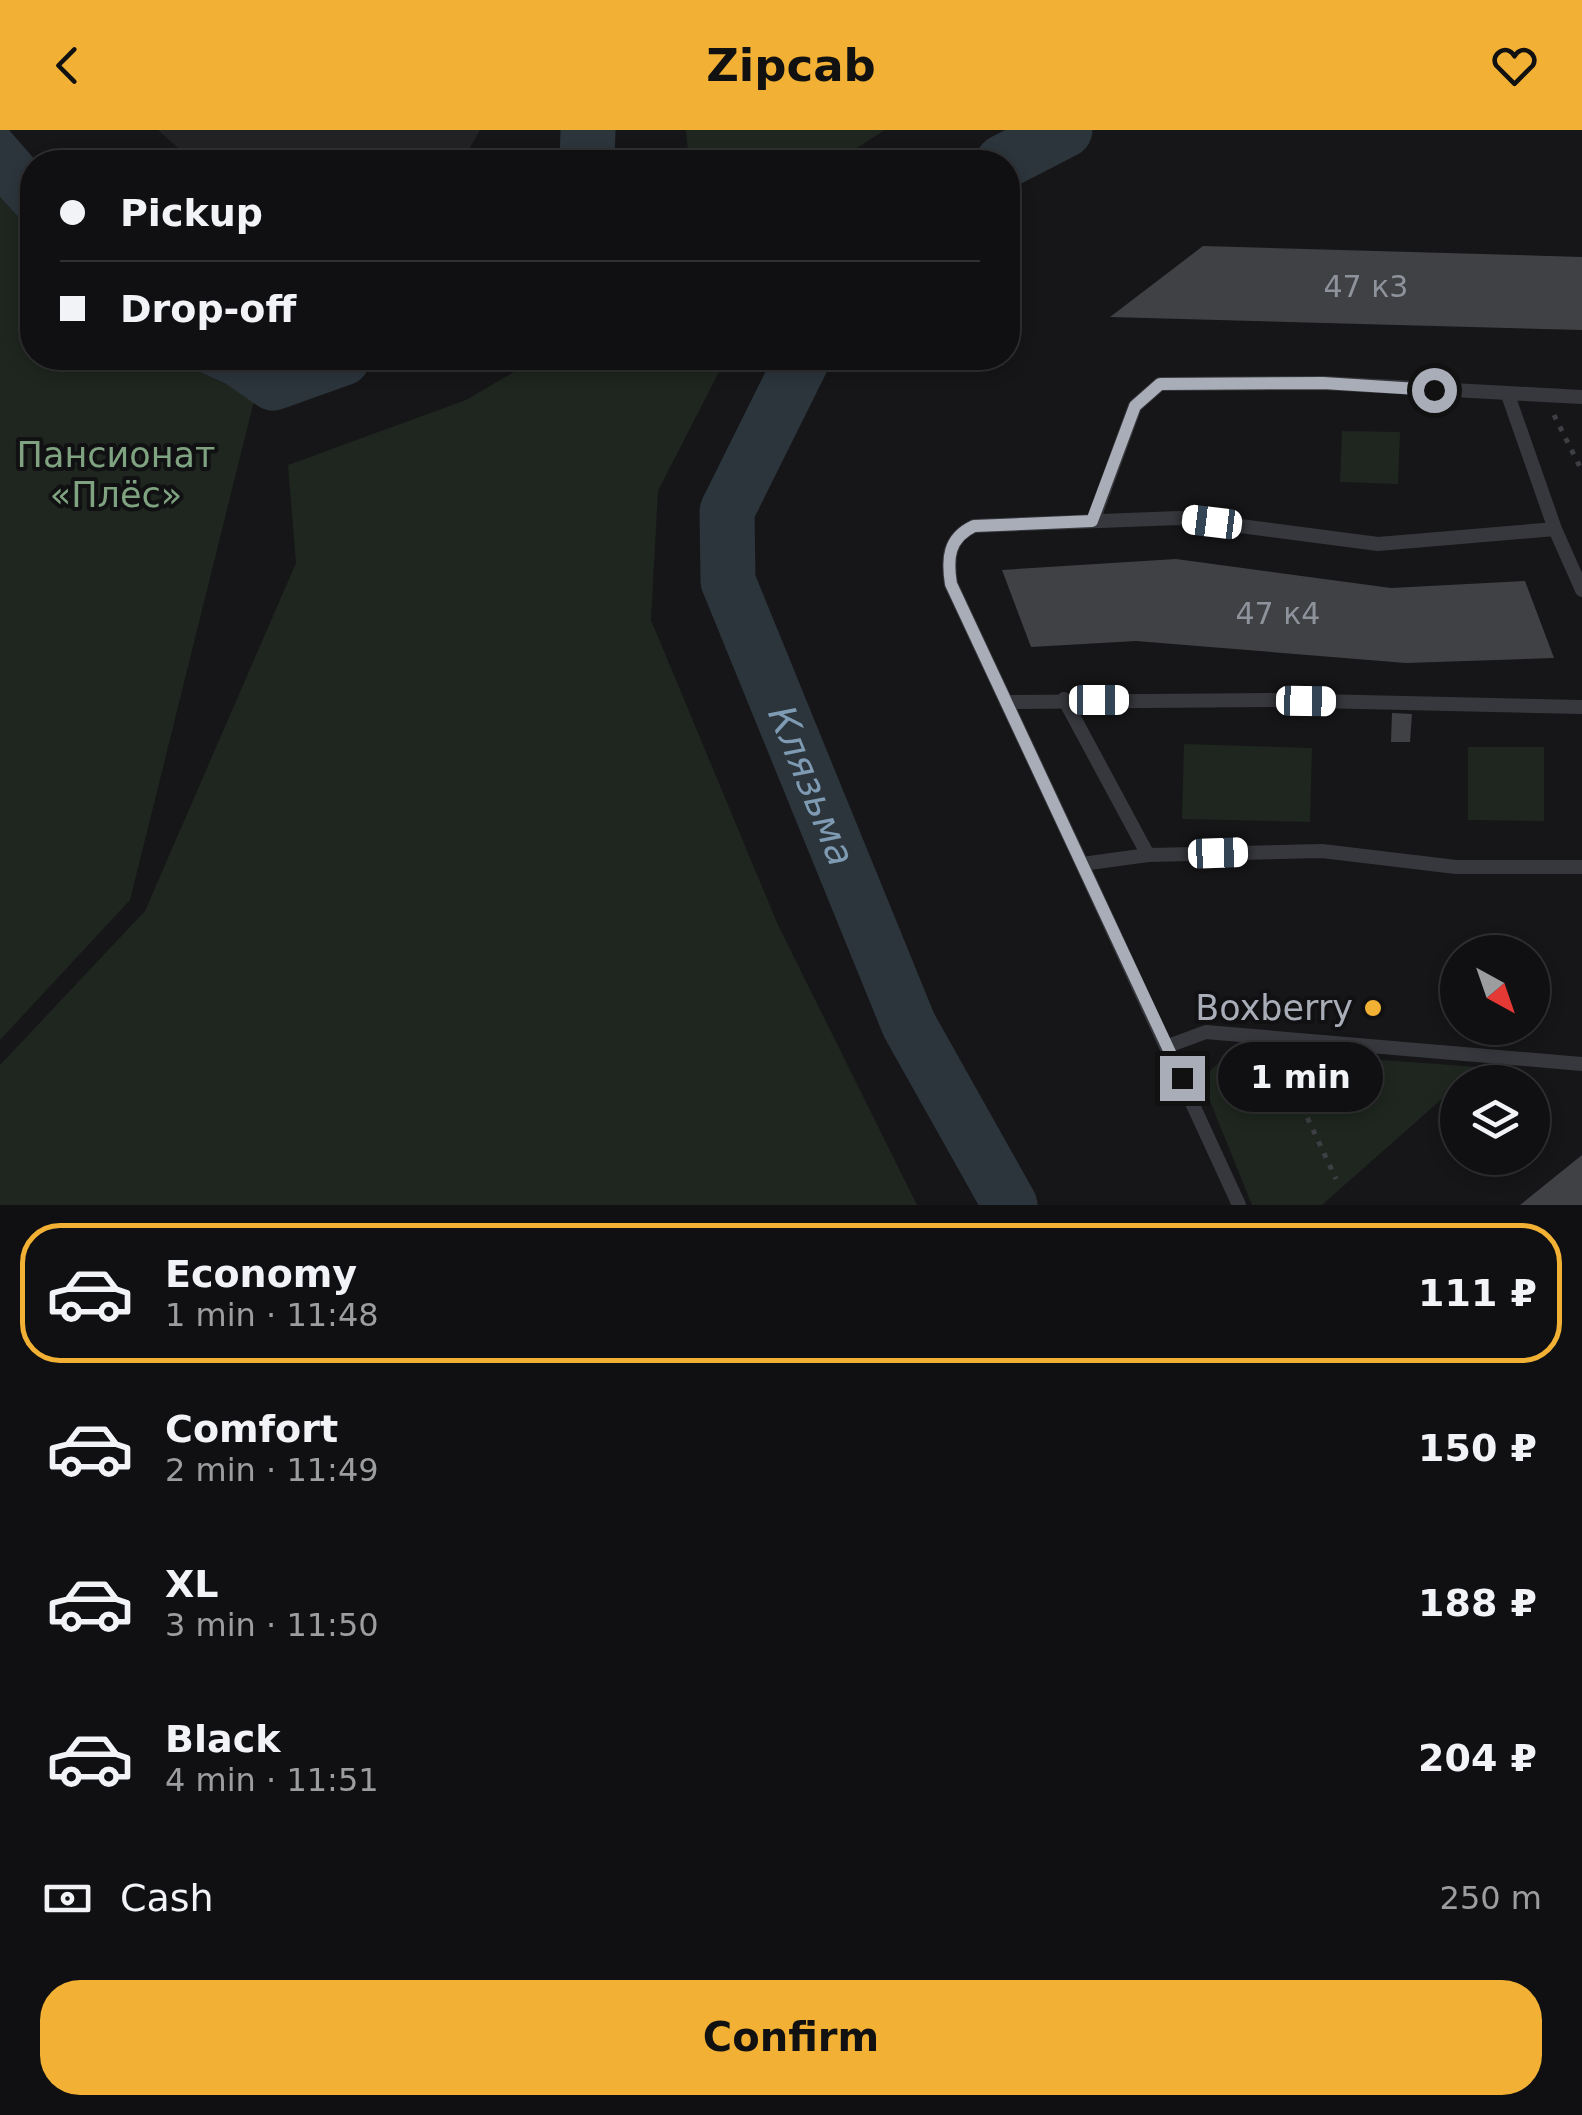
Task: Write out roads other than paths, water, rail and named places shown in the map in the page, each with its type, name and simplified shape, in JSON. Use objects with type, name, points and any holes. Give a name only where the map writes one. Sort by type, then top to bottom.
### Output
[{"type":"lane","points":[[1092,521],[1135,406],[1160,384],[1323,383],[1582,397]]},
{"type":"lane","points":[[1508,395],[1555,529],[1582,590]]},
{"type":"lane","points":[[1239,1205],[951,584],[951,547],[960,532],[974,526],[1179,518],[1378,544],[1555,529]]},
{"type":"lane","points":[[1064,700],[1148,855]]},
{"type":"lane","points":[[1006,702],[1272,700],[1582,707]]},
{"type":"lane","points":[[1082,864],[1148,855],[1322,851],[1456,867],[1582,867]]},
{"type":"lane","points":[[1168,1046],[1206,1032],[1582,1064]]},
{"type":"waterway","name":"Клязьма","points":[[587,150],[588,130]]},
{"type":"waterway","name":"Клязьма","points":[[1020,153],[1065,130]]},
{"type":"waterway","name":"Клязьма","points":[[254,370],[273,383],[309,370]]},
{"type":"waterway","name":"Клязьма","points":[[797,370],[727,511],[728,581],[909,1025],[1010,1205]]},
{"type":"place","name":"Boxberry","points":[[1373,1008]]},
{"type":"park label","name":"Пансионат «Плёс»","points":[[116,475]]}]
